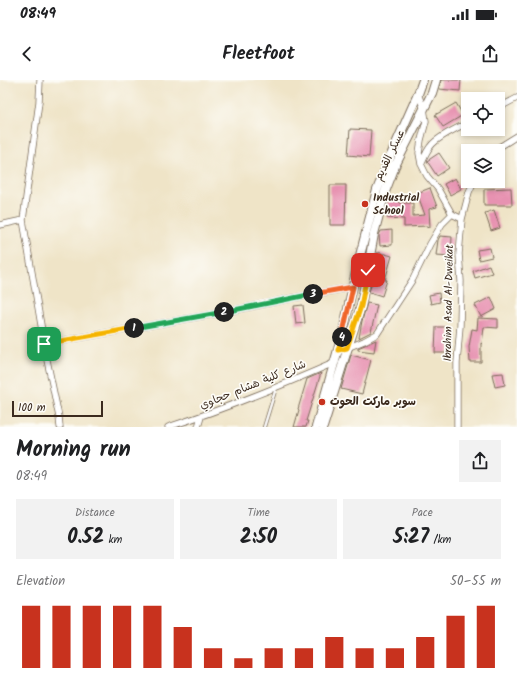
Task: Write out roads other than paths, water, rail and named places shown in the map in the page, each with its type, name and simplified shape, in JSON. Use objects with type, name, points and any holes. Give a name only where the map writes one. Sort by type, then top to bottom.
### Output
[{"type":"street","points":[[40,80],[39,102],[23,220],[60,427]]},
{"type":"street","name":"عسكر القديم","points":[[316,427],[343,332],[357,267],[377,190],[423,80]]},
{"type":"street","name":"عسكر القديم","points":[[323,427],[361,306],[374,234],[385,192],[395,166],[432,93],[436,80]]},
{"type":"street","points":[[418,94],[424,109],[426,120],[419,153],[421,164],[427,176],[438,189],[452,214],[462,219]]},
{"type":"street","points":[[505,104],[517,98]]},
{"type":"street","points":[[421,164],[430,145],[461,126]]},
{"type":"street","points":[[504,144],[517,136]]},
{"type":"street","name":"Ibrahim Asad Al-Dweikat","points":[[458,427],[457,363],[461,281],[459,254],[462,219],[471,188]]},
{"type":"street","points":[[338,350],[347,348],[373,337],[378,332],[413,279],[430,244],[442,224],[452,214]]},
{"type":"street","points":[[0,225],[23,220]]},
{"type":"street","points":[[44,344],[225,312],[353,287]]},
{"type":"street","name":"شارع كلية هشام حجاوي","points":[[168,427],[201,417],[276,388],[344,359]]},
{"type":"street","points":[[198,427],[201,417]]},
{"type":"lane","points":[[264,427],[276,388]]},
{"type":"place","name":"Industrial School","points":[[365,204]]},
{"type":"place","name":"سوبر ماركت الحوت","points":[[322,402]]}]
